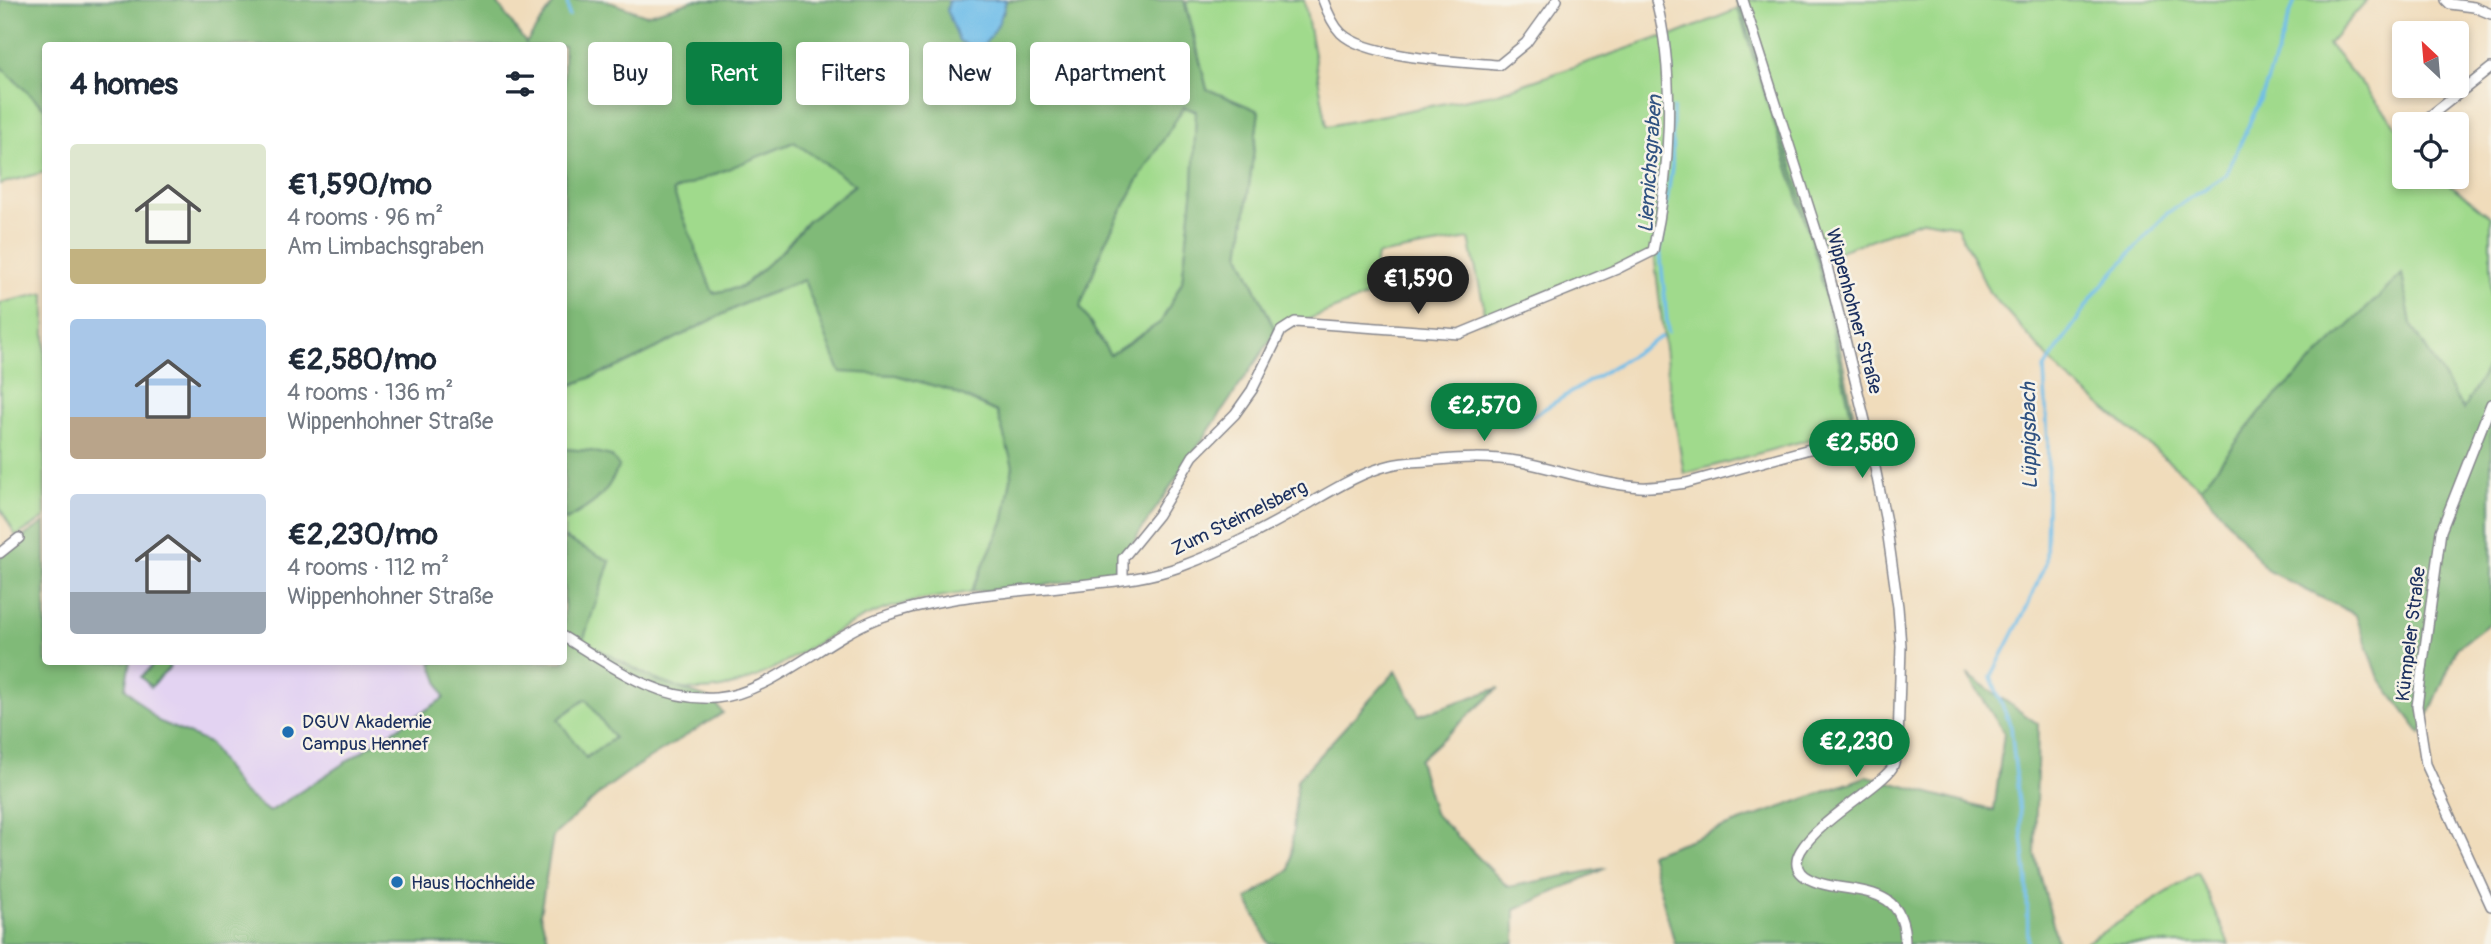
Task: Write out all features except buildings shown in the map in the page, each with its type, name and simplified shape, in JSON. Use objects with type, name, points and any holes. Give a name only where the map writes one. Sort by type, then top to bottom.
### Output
[{"type":"street","points":[[1323,0],[1342,34],[1379,52],[1499,65],[1526,43],[1557,0]]},
{"type":"street","points":[[1123,580],[1124,558],[1158,515],[1193,456],[1235,414],[1252,390],[1281,331],[1295,322],[1460,334],[1617,269],[1653,251],[1663,192],[1667,142],[1665,47],[1656,0]]},
{"type":"street","name":"Wippenhohner Straße","points":[[1743,0],[1825,258],[1868,433],[1888,533],[1901,646],[1898,750],[1892,768],[1813,834],[1799,855],[1798,865],[1802,875],[1812,882],[1871,892],[1888,900],[1904,922],[1905,944]]},
{"type":"street","points":[[2446,0],[2450,4],[2474,3],[2491,14]]},
{"type":"street","points":[[2435,112],[2491,68]]},
{"type":"street","name":"Kümpeler Straße","points":[[2491,404],[2441,531],[2417,706],[2426,764],[2491,906]]},
{"type":"street","name":"Zum Steimelsberg","points":[[567,640],[643,684],[668,694],[719,698],[762,684],[854,629],[917,607],[974,597],[1123,580],[1180,567],[1265,528],[1358,476],[1392,465],[1475,457],[1522,462],[1605,482],[1640,487],[1663,486],[1686,483],[1868,433]]},
{"type":"street","points":[[0,553],[19,538]]},
{"type":"shaded area","name":"DGUV Akademie Campus Hennef","points":[[129,665],[432,665],[444,698],[270,812],[240,790],[209,743],[158,721],[125,687]]},
{"type":"green space","points":[[0,0],[164,0],[56,42],[42,42],[42,173],[0,184]]},
{"type":"green space","points":[[0,0],[495,0],[525,42],[42,42],[42,106],[0,66]]},
{"type":"green space","points":[[556,0],[604,0],[646,15],[694,0],[949,0],[947,10],[1003,14],[1006,0],[1184,0],[1207,89],[1259,111],[1240,255],[1276,332],[1112,573],[1041,586],[971,592],[1004,520],[1013,466],[997,412],[949,390],[896,375],[840,372],[804,280],[747,302],[625,364],[567,387],[567,42],[527,42]],"holes":[[[1184,107],[1196,111],[1193,187],[1182,282],[1161,322],[1110,355],[1080,307],[1105,242],[1138,180]],[[794,142],[855,185],[807,222],[782,251],[742,287],[713,293],[673,191]]]},
{"type":"green space","points":[[1304,0],[1327,126],[1498,93],[1661,37],[1667,38],[1738,9],[1817,259],[1854,427],[1684,474],[1669,383],[1654,253],[1484,322],[1483,302],[1469,239],[1377,255],[1370,295],[1276,332],[1240,255],[1259,111],[1207,89],[1186,2]]},
{"type":"green space","points":[[1736,0],[1739,0],[1821,258],[1853,411],[1851,415],[1817,259]]},
{"type":"green space","points":[[1739,0],[2367,0],[2328,44],[2392,121],[2392,189],[2455,189],[2491,217],[2491,361],[2463,410],[2411,324],[2402,275],[2261,411],[2201,488],[2062,373],[1989,292],[1957,226],[1924,220],[1821,258]]},
{"type":"green space","points":[[1184,106],[1196,112],[1193,187],[1182,282],[1161,322],[1110,355],[1080,307],[1105,242],[1138,180]]},
{"type":"green space","points":[[794,142],[855,184],[807,222],[782,251],[742,287],[713,293],[673,191]]},
{"type":"green space","points":[[2402,274],[2411,324],[2463,409],[2491,361],[2491,622],[2457,648],[2421,734],[2379,678],[2356,615],[2268,571],[2201,488],[2261,411]]},
{"type":"green space","points":[[804,280],[840,371],[896,375],[949,390],[997,412],[1013,466],[1004,520],[971,592],[909,603],[872,614],[779,666],[730,686],[705,690],[678,688],[641,674],[582,641],[610,562],[567,540],[567,519],[597,499],[619,466],[591,451],[567,449],[567,387],[625,364],[747,302]]},
{"type":"green space","points":[[42,294],[42,520],[16,536],[0,508],[0,303]]},
{"type":"green space","points":[[567,449],[611,456],[619,466],[609,486],[597,500],[567,519]]},
{"type":"green space","points":[[42,524],[42,665],[129,665],[125,688],[158,721],[209,743],[240,790],[269,812],[444,698],[432,665],[567,665],[567,540],[610,561],[583,641],[654,679],[713,700],[723,713],[605,789],[553,836],[540,914],[549,944],[0,944],[0,557],[18,540]],"holes":[[[586,699],[614,738],[586,758],[558,719]]]},
{"type":"green space","points":[[153,665],[170,667],[151,687],[141,677]]},
{"type":"green space","points":[[1396,671],[1419,715],[1499,688],[1419,760],[1434,813],[1508,887],[1606,868],[1515,910],[1515,944],[1269,944],[1247,899],[1290,870],[1297,780]]},
{"type":"green space","points":[[1967,674],[2038,724],[2035,854],[2058,944],[1675,944],[1650,854],[1868,776],[1994,811],[2004,733]]},
{"type":"green space","points":[[586,699],[614,738],[585,758],[557,719]]},
{"type":"green space","points":[[2198,873],[2229,944],[2084,944]]},
{"type":"water","points":[[949,0],[1006,0],[996,28],[985,42],[959,41],[947,10]]},
{"type":"waterway","points":[[567,0],[569,16]]},
{"type":"waterway","name":"Liemichsgraben","points":[[1661,0],[1670,45],[1671,72]]},
{"type":"waterway","name":"Lüppigsbach","points":[[2028,944],[2027,882],[2011,727],[1991,677],[2027,607],[2046,562],[2048,443],[2044,369],[2096,292],[2166,214],[2226,175],[2264,91],[2295,0]]},
{"type":"waterway","name":"Liemichsgraben","points":[[1668,332],[1660,250],[1672,166],[1673,108]]},
{"type":"waterway","name":"Liemichsgraben","points":[[1518,425],[1661,337]]},
{"type":"place","name":"DGUV Akademie Campus Hennef","points":[[288,732]]},
{"type":"place","name":"Haus Hochheide","points":[[397,882]]}]
